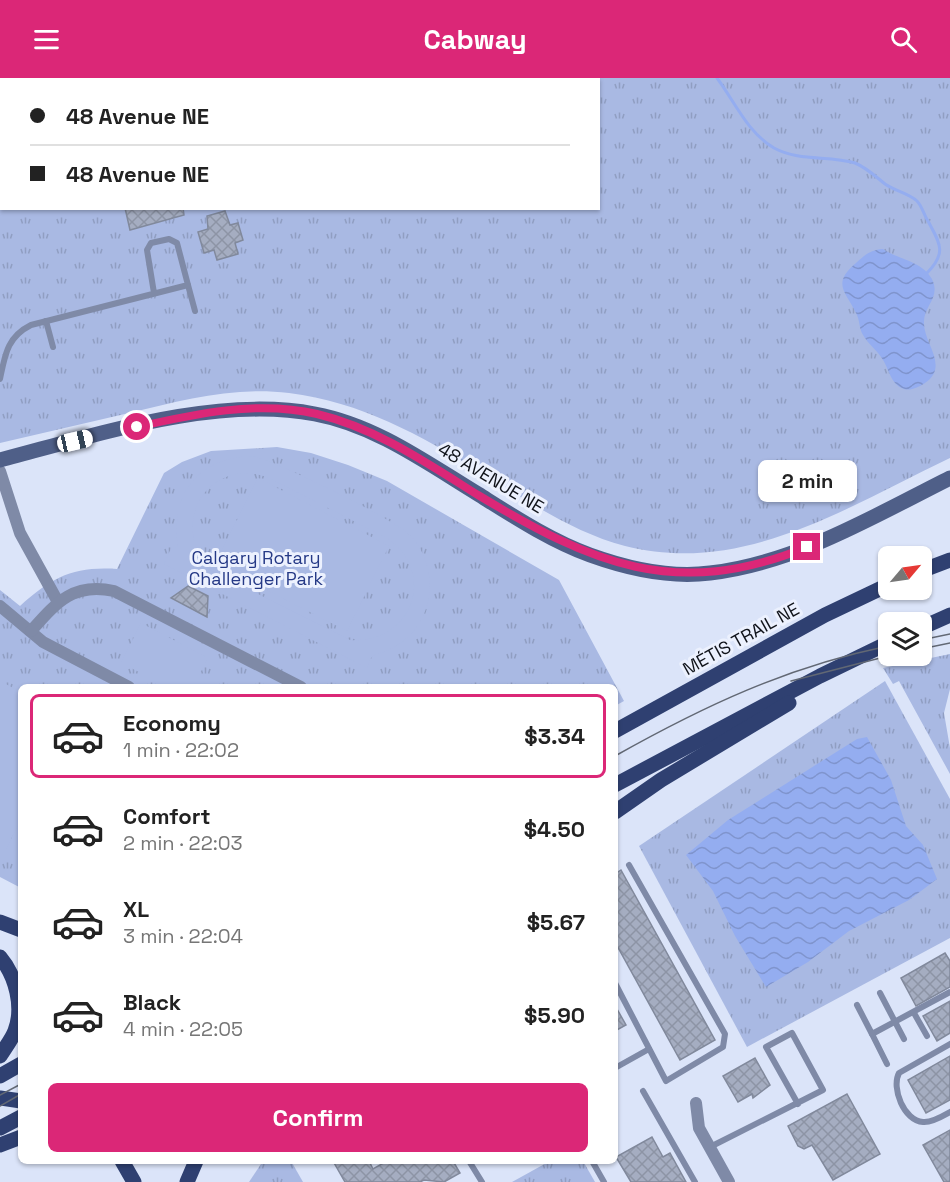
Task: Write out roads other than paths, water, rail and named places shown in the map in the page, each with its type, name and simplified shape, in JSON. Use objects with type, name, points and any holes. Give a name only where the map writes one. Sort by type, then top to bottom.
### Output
[{"type":"main road","points":[[932,567],[950,560]]},
{"type":"main road","name":"MÉTIS TRAIL NE","points":[[618,729],[825,615],[878,590]]},
{"type":"main road","points":[[932,623],[950,615]]},
{"type":"main road","points":[[618,810],[728,732],[842,665],[878,648]]},
{"type":"main road","points":[[618,784],[728,732]]},
{"type":"main road","points":[[0,922],[18,929]]},
{"type":"main road","points":[[0,957],[15,982],[18,1007],[16,1030],[0,1056]]},
{"type":"main road","points":[[0,1076],[18,1066]]},
{"type":"main road","points":[[0,1098],[18,1101]]},
{"type":"main road","points":[[0,1128],[18,1119]]},
{"type":"main road","points":[[0,1145],[18,1138]]},
{"type":"main road","points":[[124,1164],[134,1182]]},
{"type":"main road","points":[[187,1182],[195,1164]]},
{"type":"street","name":"48 AVENUE NE","points":[[0,460],[75,441],[212,412],[274,409],[316,414],[375,434],[430,464],[539,530],[589,554],[631,567],[677,573],[709,573],[790,553],[838,533],[950,478]]},
{"type":"street","points":[[0,471],[20,533],[58,602]]},
{"type":"street","points":[[31,631],[58,602],[84,589],[98,588],[114,591],[295,684]]},
{"type":"street","points":[[0,606],[43,642],[123,684]]},
{"type":"street","points":[[696,1103],[699,1128],[729,1182]]},
{"type":"lane","points":[[154,293],[147,250],[151,243],[169,239],[177,243],[195,311]]},
{"type":"lane","points":[[0,380],[9,342],[18,332],[46,321],[188,285]]},
{"type":"lane","points":[[46,321],[53,347]]},
{"type":"lane","points":[[618,989],[666,1081],[723,1047],[725,1034],[630,865]]},
{"type":"lane","points":[[872,1034],[950,992]]},
{"type":"lane","points":[[880,993],[904,1039]]},
{"type":"lane","points":[[857,1005],[887,1064]]},
{"type":"lane","points":[[914,1013],[927,1036]]},
{"type":"lane","points":[[709,1147],[798,1104],[823,1090],[792,1033],[766,1047],[798,1104]]},
{"type":"lane","points":[[950,1044],[899,1073],[895,1080],[896,1089],[906,1110],[915,1121],[925,1123],[950,1112]]},
{"type":"lane","points":[[618,1066],[649,1048]]},
{"type":"lane","points":[[643,1091],[695,1182]]},
{"type":"lane","points":[[472,1164],[482,1182]]},
{"type":"lane","points":[[594,1164],[604,1182]]},
{"type":"water","points":[[883,249],[922,268],[932,279],[934,286],[935,291],[924,322],[934,354],[935,369],[925,383],[912,389],[904,389],[893,380],[881,357],[863,335],[857,316],[843,288],[842,283],[848,270],[868,253]]},
{"type":"water","points":[[867,737],[891,780],[906,826],[923,845],[937,879],[909,900],[849,931],[808,962],[766,987],[735,936],[713,891],[686,855],[728,820],[857,739]]},
{"type":"waterway","points":[[717,78],[756,134],[774,148],[804,157],[855,163],[889,186],[917,201],[939,247],[938,259],[927,273]]},
{"type":"tram line","points":[[932,638],[950,634]]},
{"type":"tram line","points":[[932,647],[950,643]]},
{"type":"tram line","points":[[618,754],[747,690],[815,665],[878,648]]},
{"type":"tram line","points":[[791,681],[878,659]]},
{"type":"tram line","points":[[0,1095],[18,1086]]},
{"type":"tram line","points":[[0,1106],[18,1096]]},
{"type":"park label","name":"Calgary Rotary Challenger Park","points":[[256,568]]}]
